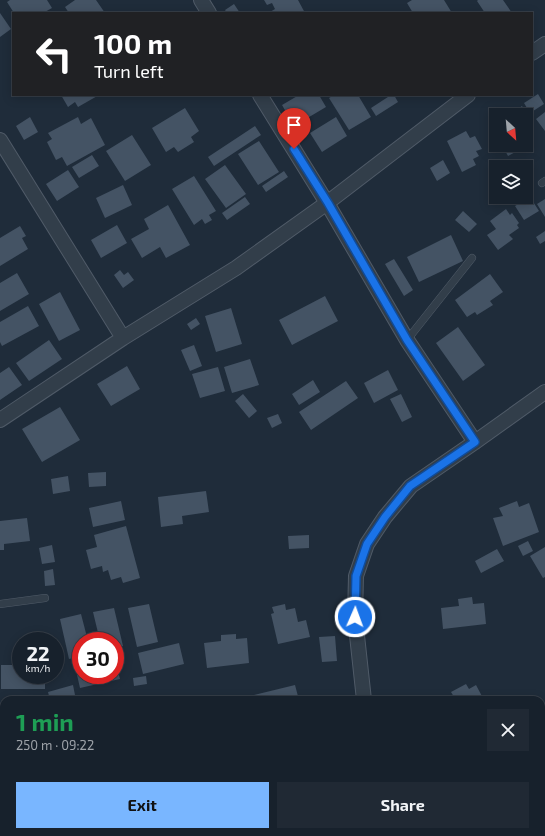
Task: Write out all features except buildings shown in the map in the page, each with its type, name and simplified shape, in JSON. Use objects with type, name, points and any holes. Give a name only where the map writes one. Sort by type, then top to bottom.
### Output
[{"type":"street","points":[[201,0],[208,12]]},
{"type":"street","points":[[533,52],[545,44]]},
{"type":"street","points":[[261,96],[328,203],[407,340],[475,442]]},
{"type":"street","points":[[0,420],[123,338],[236,268],[328,203],[467,96]]},
{"type":"street","points":[[0,140],[123,338]]},
{"type":"street","points":[[364,696],[355,617],[356,576],[367,544],[385,517],[410,486],[545,392]]},
{"type":"lane","points":[[407,340],[472,258]]},
{"type":"lane","points":[[0,604],[44,598]]},
{"type":"route","points":[[294,149],[328,203],[407,340],[475,442],[410,486],[385,517],[367,544],[356,576],[355,617]]}]
